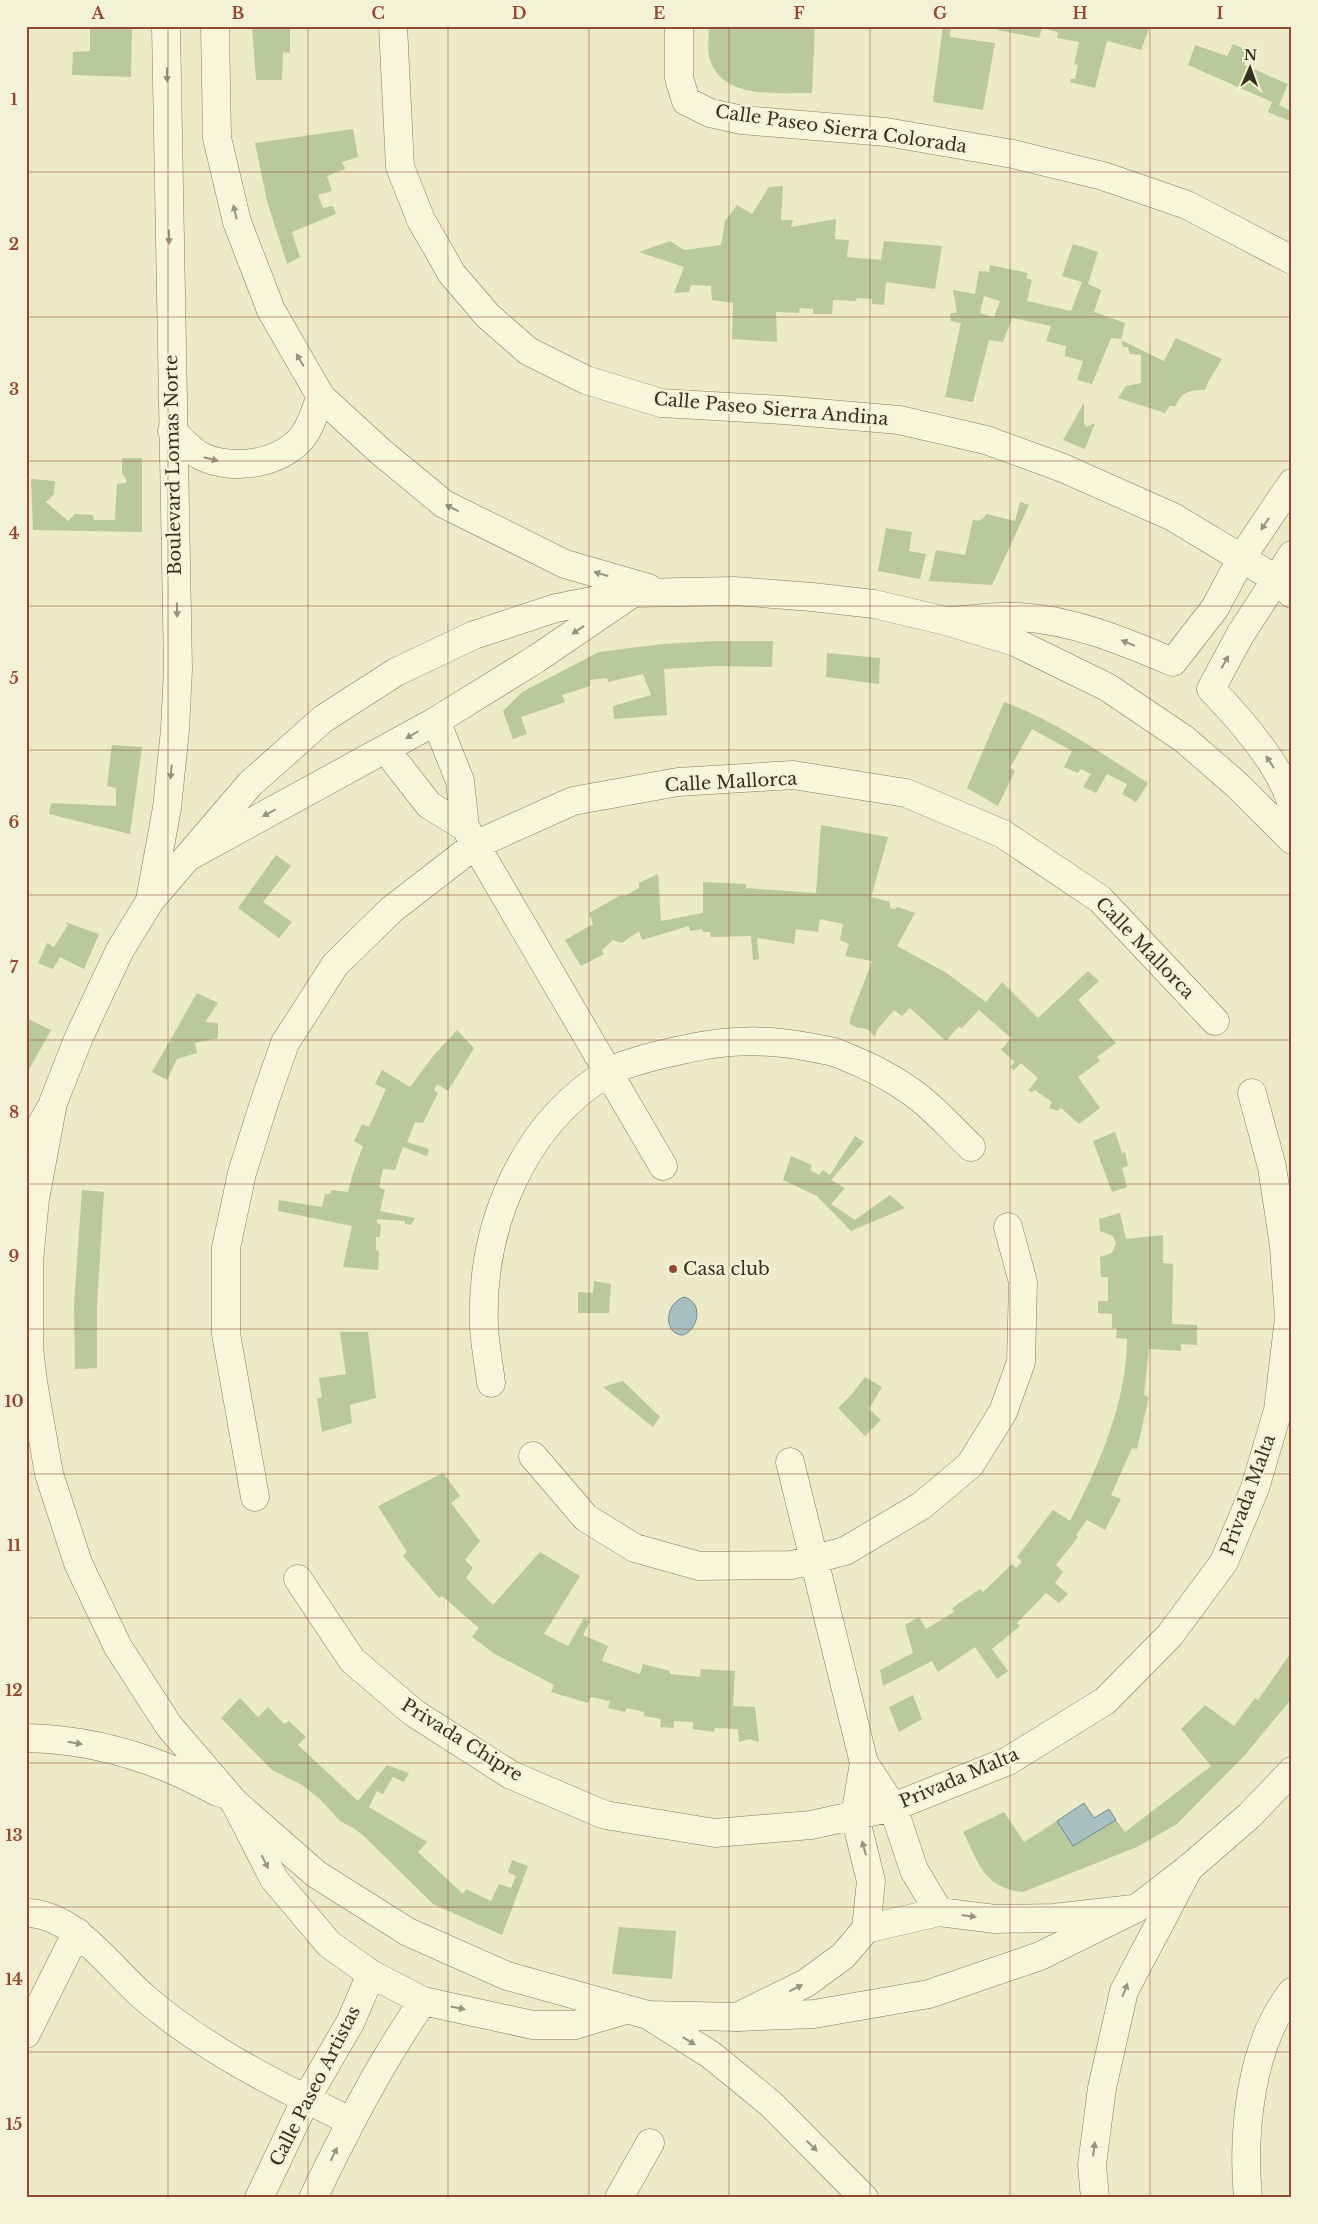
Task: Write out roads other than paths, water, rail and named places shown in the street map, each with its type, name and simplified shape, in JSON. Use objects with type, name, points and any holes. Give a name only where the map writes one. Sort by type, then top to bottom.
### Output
[{"type":"street","name":"Boulevard Lomas Norte","points":[[150,901],[167,808],[175,730],[178,669],[172,431],[166,26]]},
{"type":"street","points":[[216,26],[217,138],[237,222],[271,310],[321,397],[381,452],[444,504],[565,564],[664,592]]},
{"type":"street","name":"Calle Paseo Sierra Andina","points":[[393,26],[400,167],[421,220],[452,274],[488,316],[528,352],[586,380],[661,403],[783,410],[899,420],[986,440],[1062,468],[1174,516],[1242,557],[1284,586]]},
{"type":"street","name":"Calle Paseo Sierra Colorada","points":[[679,26],[680,78],[686,101],[710,113],[742,120],[886,132],[1012,154],[1103,176],[1187,204],[1292,260]]},
{"type":"street","points":[[172,431],[201,456],[230,463],[259,463],[276,457],[292,447],[306,432],[321,397]]},
{"type":"street","points":[[946,621],[1018,616],[1061,622],[1112,636],[1173,662],[1215,608],[1242,557],[1292,483]]},
{"type":"street","points":[[1292,555],[1284,586],[1240,635],[1210,689],[1242,721],[1273,766],[1292,806]]},
{"type":"street","points":[[26,1152],[53,1103],[78,1037],[116,958],[150,901],[250,784],[323,719],[396,672],[474,635],[556,608],[633,592],[734,591],[874,604],[946,621],[1015,642],[1107,687],[1184,739],[1237,785],[1292,840]]},
{"type":"street","points":[[187,857],[436,721],[536,659],[633,592]]},
{"type":"street","points":[[436,721],[460,782],[470,836],[663,1166]]},
{"type":"street","points":[[386,750],[429,805],[470,836]]},
{"type":"street","name":"Calle Mallorca","points":[[255,1497],[226,1334],[226,1248],[242,1173],[265,1100],[285,1043],[335,965],[470,836],[573,801],[678,782],[792,775],[906,793],[1004,834],[1100,899],[1215,1021]]},
{"type":"street","points":[[492,1384],[484,1327],[485,1284],[493,1236],[507,1194],[522,1160],[543,1129],[570,1100],[608,1072],[665,1054],[704,1045],[745,1040],[794,1044],[837,1053],[875,1070],[913,1093],[972,1146]]},
{"type":"street","name":"Privada Malta","points":[[855,1816],[894,1807],[1008,1761],[1105,1700],[1170,1635],[1224,1562],[1254,1488],[1278,1410],[1289,1318],[1284,1246],[1272,1167],[1252,1093]]},
{"type":"street","points":[[53,1103],[35,1199],[28,1262],[29,1391],[49,1474],[78,1563],[123,1655],[168,1726],[232,1800],[316,1874],[408,1932],[507,1976],[636,2013],[737,2018],[814,2014],[929,1994],[1040,1956],[1137,1908],[1189,1868],[1250,1815],[1292,1771]]},
{"type":"street","points":[[533,1456],[586,1518],[636,1548],[699,1566],[792,1565],[845,1551],[921,1506],[970,1465],[1003,1412],[1021,1362],[1023,1282],[1008,1227]]},
{"type":"street","points":[[790,1462],[864,1763],[894,1807],[914,1870],[939,1912]]},
{"type":"street","name":"Privada Chipre","points":[[298,1579],[352,1660],[414,1714],[511,1775],[605,1815],[715,1833],[811,1825],[855,1816]]},
{"type":"street","points":[[26,1738],[49,1739],[106,1748],[168,1768],[232,1800],[274,1879],[330,1944],[372,1974],[423,2001],[533,2025],[575,2025],[636,2013],[711,2055],[771,2104],[864,2198]]},
{"type":"street","points":[[737,2018],[806,1983],[843,1956],[866,1929],[871,1881],[855,1816],[864,1763]]},
{"type":"street","points":[[1095,2198],[1092,2165],[1102,2088],[1124,1991],[1189,1868]]},
{"type":"street","points":[[866,1929],[939,1912],[995,1919],[1053,1918],[1137,1908]]},
{"type":"street","points":[[26,1913],[57,1921],[77,1932],[144,1997],[182,2028],[350,2122]]},
{"type":"street","points":[[26,2034],[77,1932]]},
{"type":"street","name":"Calle Paseo Artistas","points":[[259,2198],[306,2099],[351,2021],[372,1974]]},
{"type":"street","points":[[313,2198],[350,2122],[393,2044],[423,2001]]},
{"type":"street","points":[[1248,2198],[1246,2172],[1247,2116],[1261,2051],[1289,2002]]},
{"type":"street","points":[[620,2198],[650,2142]]},
{"type":"water","points":[[685,1297],[692,1301],[697,1313],[694,1326],[686,1334],[681,1335],[675,1333],[671,1328],[669,1316],[674,1304]]},
{"type":"water","points":[[1084,1803],[1094,1818],[1109,1809],[1116,1820],[1073,1846],[1057,1821]]},
{"type":"place","name":"Casa club","points":[[673,1269]]}]
